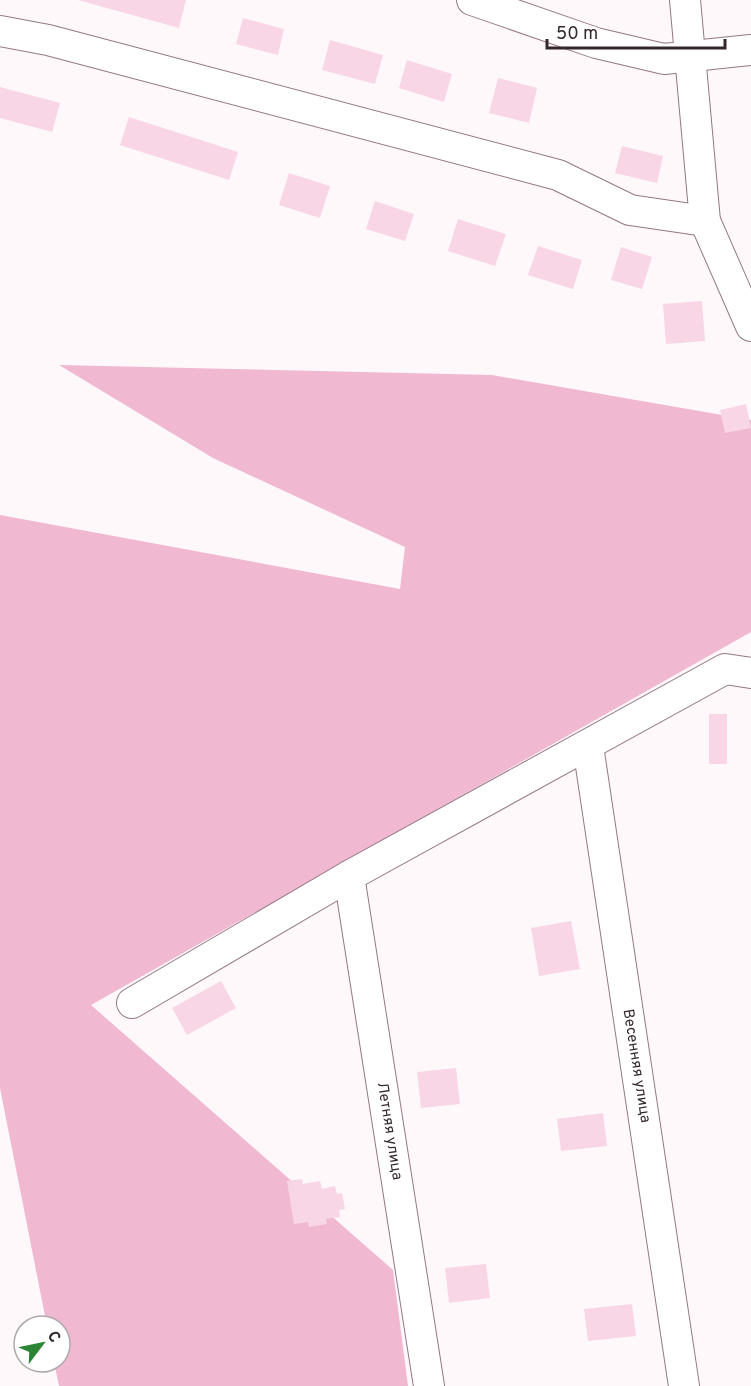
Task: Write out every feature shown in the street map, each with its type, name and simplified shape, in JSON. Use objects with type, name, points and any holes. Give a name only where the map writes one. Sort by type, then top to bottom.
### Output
[{"type":"street","points":[[472,0],[596,43],[664,59],[751,50]]},
{"type":"street","points":[[685,0],[705,221],[751,326]]},
{"type":"street","points":[[0,32],[60,43],[558,175],[630,210],[705,221]]},
{"type":"street","points":[[132,1003],[349,876],[725,669],[751,673]]},
{"type":"street","name":"Весенняя улица","points":[[588,746],[684,1386]]},
{"type":"street","name":"Летняя улица","points":[[349,876],[429,1386]]},
{"type":"shaded area","points":[[59,365],[492,375],[751,420],[751,632],[91,1005],[393,1270],[408,1386],[59,1386],[56,1374],[72,1374],[72,1314],[45,1314],[0,1088],[0,515],[400,589],[405,547],[213,458]]},
{"type":"building","points":[[78,0],[186,0],[179,28]]},
{"type":"building","points":[[243,18],[284,29],[278,55],[236,44]]},
{"type":"building","points":[[330,40],[383,55],[375,84],[322,70]]},
{"type":"building","points":[[407,60],[452,74],[444,102],[399,88]]},
{"type":"building","points":[[498,78],[537,88],[529,123],[489,113]]},
{"type":"building","points":[[0,87],[60,103],[52,132],[0,118]]},
{"type":"building","points":[[129,117],[238,152],[229,180],[120,145]]},
{"type":"building","points":[[622,146],[663,156],[657,183],[615,173]]},
{"type":"building","points":[[289,173],[330,186],[320,218],[279,205]]},
{"type":"building","points":[[375,201],[414,214],[405,241],[366,229]]},
{"type":"building","points":[[458,219],[506,234],[495,266],[448,251]]},
{"type":"building","points":[[538,246],[582,260],[573,289],[528,275]]},
{"type":"building","points":[[621,247],[652,257],[642,289],[611,280]]},
{"type":"building","points":[[702,301],[705,341],[666,344],[663,304]]},
{"type":"building","points":[[746,404],[751,428],[725,433],[720,410]]},
{"type":"building","points":[[709,714],[727,714],[727,764],[709,764]]},
{"type":"building","points":[[571,921],[580,969],[539,976],[531,928]]},
{"type":"building","points":[[221,981],[236,1008],[187,1035],[172,1008]]},
{"type":"building","points":[[456,1068],[460,1104],[421,1108],[417,1072]]},
{"type":"building","points":[[603,1113],[607,1146],[561,1151],[557,1119]]},
{"type":"building","points":[[302,1179],[303,1184],[320,1181],[322,1189],[335,1186],[337,1194],[342,1193],[345,1209],[339,1210],[340,1217],[326,1219],[327,1224],[309,1227],[308,1222],[294,1224],[287,1181]]},
{"type":"building","points":[[486,1264],[490,1298],[449,1303],[445,1268]]},
{"type":"building","points":[[632,1304],[636,1336],[588,1341],[584,1309]]}]
